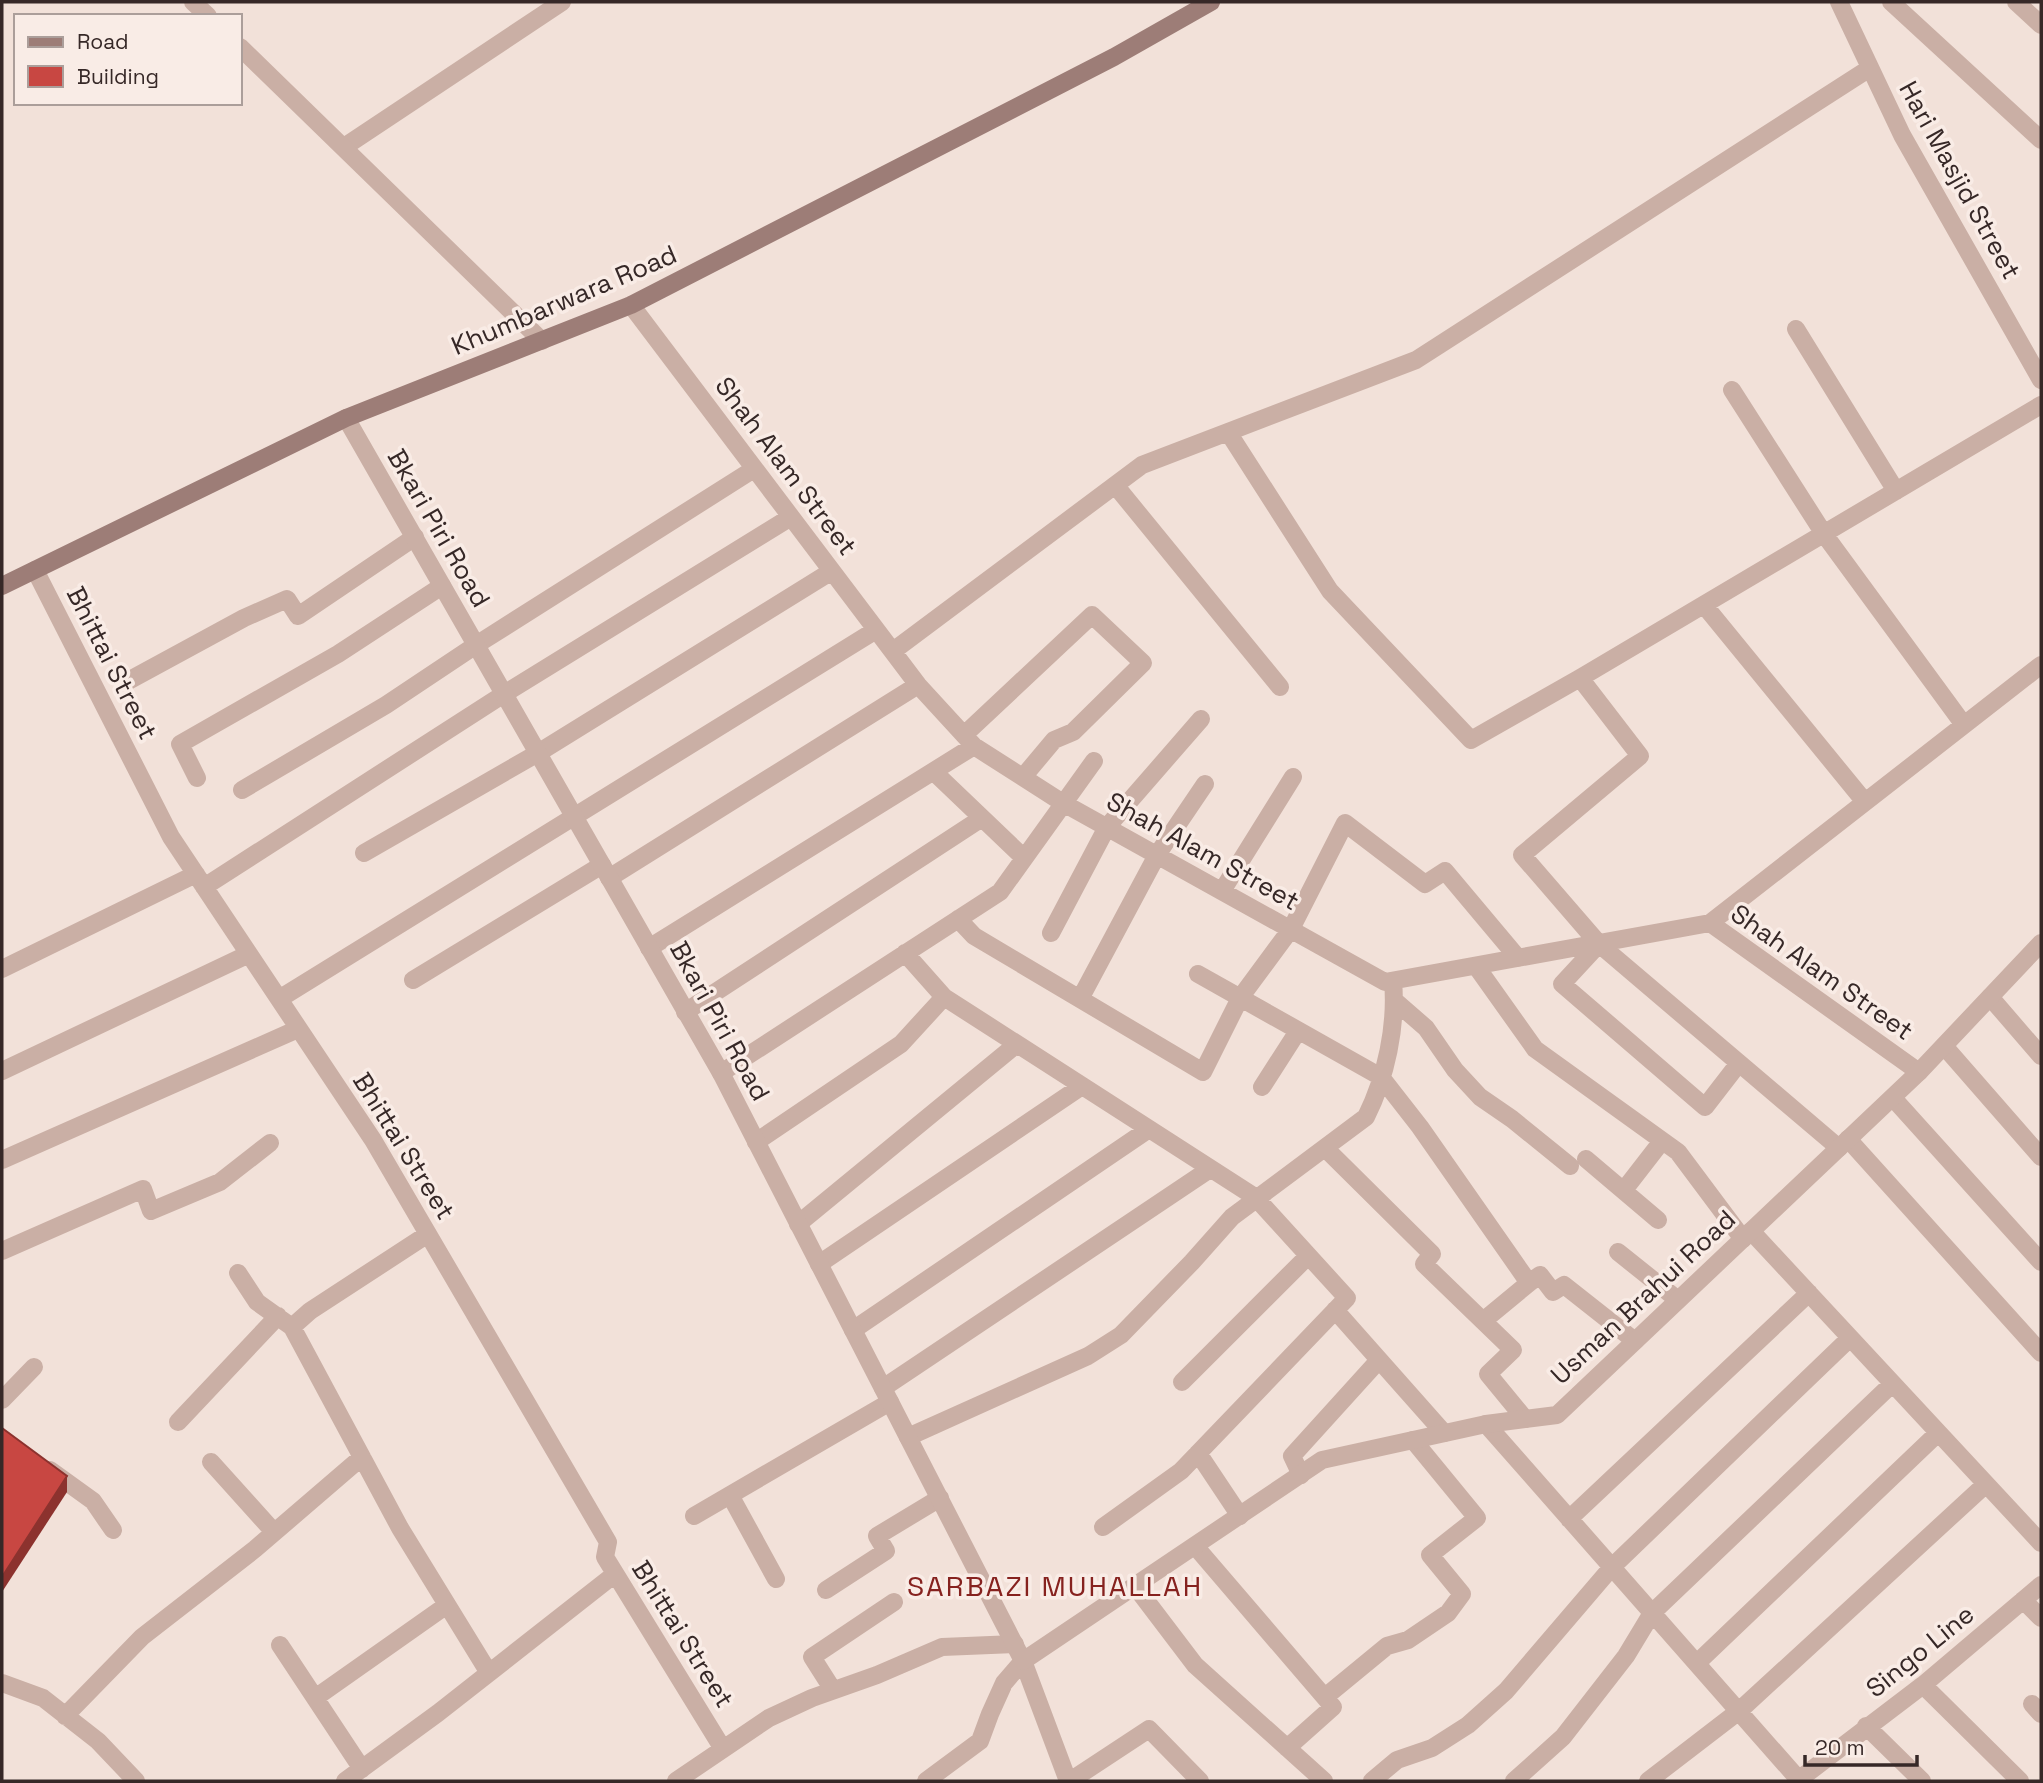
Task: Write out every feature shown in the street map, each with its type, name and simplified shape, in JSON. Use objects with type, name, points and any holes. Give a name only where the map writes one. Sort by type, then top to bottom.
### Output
[{"type":"main road","name":"Khumbarwara Road","points":[[2,586],[346,418],[631,305],[1102,63],[1211,2]]},
{"type":"street","points":[[193,2],[206,14]]},
{"type":"street","points":[[344,147],[562,2]]},
{"type":"street","name":"Hari Masjid Street","points":[[1840,2],[1902,135],[2041,380]]},
{"type":"street","points":[[1891,2],[2041,140]]},
{"type":"street","points":[[2015,2],[2041,25]]},
{"type":"street","points":[[242,49],[542,341]]},
{"type":"street","points":[[893,652],[1142,465],[1416,360],[1870,68]]},
{"type":"street","name":"Shah Alam Street","points":[[631,305],[918,685],[970,740],[1063,803],[1385,982],[1710,923],[1919,1072]]},
{"type":"street","points":[[1796,329],[1896,491]]},
{"type":"street","points":[[1732,390],[1824,534],[1964,725]]},
{"type":"street","points":[[1228,432],[1330,591],[1471,740],[2041,405]]},
{"type":"street","name":"Bkari Piri Road","points":[[346,418],[721,1073],[1015,1644],[1069,1781]]},
{"type":"street","points":[[242,790],[386,705],[475,645],[754,469]]},
{"type":"street","points":[[1115,485],[1280,687]]},
{"type":"street","points":[[2,968],[200,881],[791,517]]},
{"type":"street","points":[[128,681],[244,618],[287,599],[298,616],[415,537]]},
{"type":"street","name":"Bhittai Street","points":[[35,570],[171,837],[373,1140],[608,1542],[605,1557],[723,1749]]},
{"type":"street","points":[[365,853],[538,753],[832,571]]},
{"type":"street","points":[[197,778],[180,744],[338,654],[442,586]]},
{"type":"street","points":[[1704,605],[1865,802]]},
{"type":"street","points":[[649,948],[934,772],[970,740],[1092,615],[1143,663],[1073,732],[1054,740],[1023,777]]},
{"type":"street","points":[[279,999],[876,630]]},
{"type":"street","points":[[1710,923],[2041,665]]},
{"type":"street","points":[[1580,678],[1640,756],[1522,855],[1599,944],[1739,1063],[1844,1144],[2041,1353]]},
{"type":"street","points":[[413,981],[605,871],[918,685]]},
{"type":"street","points":[[1051,933],[1107,827],[1201,719]]},
{"type":"street","points":[[721,1073],[1000,892],[1094,761]]},
{"type":"street","points":[[934,772],[1024,858]]},
{"type":"street","points":[[1222,891],[1293,777]]},
{"type":"street","points":[[1080,999],[1157,855],[1205,784]]},
{"type":"street","points":[[685,1012],[982,818]]},
{"type":"street","points":[[958,919],[974,936],[1203,1072],[1240,998],[1290,929],[1345,823],[1425,884],[1445,871],[1518,958]]},
{"type":"street","points":[[1599,944],[1562,984],[1705,1107],[1739,1063]]},
{"type":"street","points":[[905,953],[944,997],[1255,1198],[1347,1298],[1181,1471],[1102,1527]]},
{"type":"street","name":"Usman Brahui Road","points":[[926,1781],[980,1741],[1004,1683],[1023,1661],[1322,1460],[1486,1424],[1557,1415],[1893,1098],[1990,997],[2038,953]]},
{"type":"street","points":[[2,1071],[249,954]]},
{"type":"street","points":[[1476,966],[1535,1049],[1678,1152],[1747,1235],[1809,1293],[2041,1543]]},
{"type":"street","points":[[1198,974],[1381,1077],[1420,1126],[1529,1283]]},
{"type":"street","points":[[908,1437],[1088,1356],[1121,1335],[1232,1217],[1366,1117],[1377,1093],[1395,1011],[1393,981]]},
{"type":"street","points":[[756,1142],[901,1044],[944,997]]},
{"type":"street","points":[[1990,997],[2041,1056]]},
{"type":"street","points":[[1395,1002],[1426,1028],[1455,1070],[1480,1097],[1578,1163],[1624,1190],[1658,1220]]},
{"type":"street","points":[[2,1160],[298,1029]]},
{"type":"street","points":[[1262,1087],[1298,1031]]},
{"type":"street","points":[[798,1224],[1017,1044]]},
{"type":"street","points":[[1944,1046],[2041,1157]]},
{"type":"street","points":[[819,1264],[1082,1086]]},
{"type":"street","points":[[1893,1098],[2041,1262]]},
{"type":"street","points":[[853,1330],[1149,1129]]},
{"type":"street","points":[[1624,1190],[1662,1141]]},
{"type":"street","points":[[2,1251],[143,1189],[151,1211],[220,1182],[270,1143]]},
{"type":"street","points":[[1325,1148],[1432,1254],[1424,1265],[1513,1350],[1488,1374],[1525,1419]]},
{"type":"street","points":[[694,1516],[886,1395],[1210,1168]]},
{"type":"street","points":[[178,1422],[285,1322],[310,1311],[428,1234]]},
{"type":"street","points":[[1618,1252],[1678,1300]]},
{"type":"street","points":[[1182,1382],[1308,1256]]},
{"type":"street","points":[[238,1273],[257,1302],[285,1322],[400,1528],[489,1673]]},
{"type":"street","points":[[1483,1321],[1540,1275],[1553,1292],[1564,1285],[1634,1341]]},
{"type":"street","points":[[1569,1519],[1809,1293]]},
{"type":"street","points":[[1335,1310],[1444,1433]]},
{"type":"street","points":[[1372,1781],[1397,1760],[1432,1748],[1468,1725],[1506,1691],[1612,1567],[1850,1338]]},
{"type":"street","points":[[1301,1475],[1292,1456],[1379,1360]]},
{"type":"street","points":[[2,1400],[34,1367]]},
{"type":"street","points":[[1514,1781],[1563,1737],[1626,1656],[1652,1613],[1892,1384]]},
{"type":"street","points":[[1486,1424],[1799,1781]]},
{"type":"street","points":[[1697,1663],[1938,1433]]},
{"type":"street","points":[[1325,1697],[1387,1646],[1408,1640],[1448,1613],[1462,1594],[1430,1555],[1477,1518],[1413,1440]]},
{"type":"street","points":[[1198,1453],[1240,1516]]},
{"type":"street","points":[[32,1457],[93,1502],[113,1530]]},
{"type":"street","points":[[65,1716],[142,1637],[274,1532],[362,1457]]},
{"type":"street","points":[[211,1462],[274,1532]]},
{"type":"street","points":[[1648,1781],[1739,1711],[1986,1484]]},
{"type":"street","points":[[730,1495],[776,1579]]},
{"type":"street","points":[[826,1590],[886,1551],[877,1536],[940,1498]]},
{"type":"street","points":[[1195,1546],[1333,1707],[1287,1748]]},
{"type":"street","points":[[345,1781],[615,1574]]},
{"type":"street","name":"Singo Line","points":[[1799,1781],[1866,1726],[1888,1713],[1923,1685],[2041,1585]]},
{"type":"street","points":[[1135,1586],[1195,1665],[1324,1781]]},
{"type":"street","points":[[2024,1600],[2041,1618]]},
{"type":"street","points":[[833,1690],[812,1657],[894,1602]]},
{"type":"street","points":[[315,1698],[447,1605]]},
{"type":"street","points":[[677,1781],[769,1718],[833,1690],[877,1675],[942,1647],[1015,1644]]},
{"type":"street","points":[[280,1645],[362,1769]]},
{"type":"street","points":[[2,1683],[43,1698],[98,1741],[124,1777]]},
{"type":"street","points":[[1923,1685],[2020,1781]]},
{"type":"street","points":[[1866,1726],[1922,1781]]},
{"type":"street","points":[[1069,1781],[1149,1729],[1200,1781]]},
{"type":"building","points":[[2,1428],[67,1476],[2,1577]]},
{"type":"district","name":"SARBAZI MUHALLAH","points":[[1055,1586]]}]
